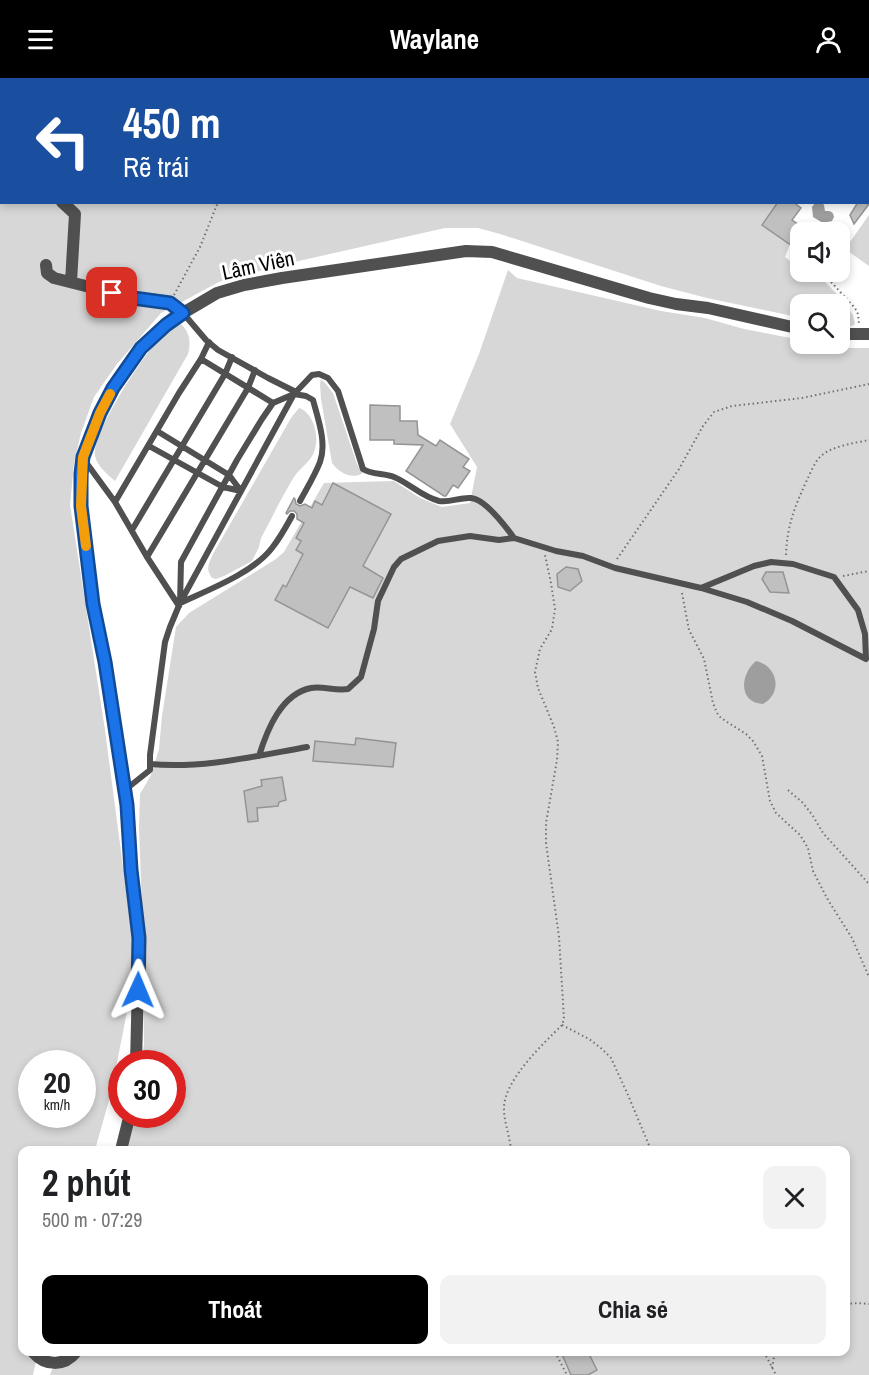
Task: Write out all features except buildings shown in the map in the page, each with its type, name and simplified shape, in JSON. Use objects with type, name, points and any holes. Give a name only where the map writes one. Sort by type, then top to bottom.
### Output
[{"type":"street","points":[[64,204],[75,214],[71,282]]},
{"type":"street","name":"Lâm Viên","points":[[136,1050],[139,938],[124,790],[105,662],[93,604],[81,506],[83,457],[100,413],[113,388],[141,348],[183,313],[218,293],[244,285],[466,250],[492,252],[649,298],[708,308],[790,327]]},
{"type":"street","points":[[46,265],[49,275],[133,298],[170,303],[183,313]]},
{"type":"street","points":[[122,1146],[126,1128]]},
{"type":"street","points":[[36,1356],[43,1367],[61,1363],[72,1356]]},
{"type":"lane","points":[[183,313],[218,350],[295,393],[313,400],[323,450],[300,501]]},
{"type":"lane","points":[[115,502],[209,342]]},
{"type":"lane","points":[[132,530],[225,374],[232,357]]},
{"type":"lane","points":[[201,359],[273,403]]},
{"type":"lane","points":[[147,557],[248,388],[255,370]]},
{"type":"lane","points":[[124,790],[150,771],[150,755],[165,642],[179,604],[295,393],[312,375],[319,374],[328,378],[338,391],[363,469],[367,472],[393,477],[439,501],[474,498],[491,512],[514,538]]},
{"type":"lane","points":[[179,604],[181,562],[262,419],[273,403],[295,393]]},
{"type":"lane","points":[[157,431],[229,475],[241,491]]},
{"type":"lane","points":[[149,446],[223,487],[241,491]]},
{"type":"lane","points":[[83,457],[115,502],[147,557],[179,604]]},
{"type":"lane","points":[[179,604],[218,586],[253,566],[271,549],[292,516]]},
{"type":"lane","points":[[259,756],[266,734],[281,708],[296,695],[309,688],[348,689],[361,677],[374,629],[378,601],[394,567],[401,559],[438,541],[470,536],[499,540],[514,538],[583,556],[612,567],[701,588],[747,602],[792,621],[866,659],[865,634],[858,610],[834,577],[793,564],[771,562],[754,566],[701,588]]},
{"type":"lane","points":[[150,764],[192,765],[307,747]]},
{"type":"path","points":[[170,303],[200,247],[217,204]]},
{"type":"path","points":[[831,282],[855,308],[863,334]]},
{"type":"path","points":[[612,567],[680,469],[703,426],[714,412],[732,406],[802,399],[869,384]]},
{"type":"path","points":[[786,563],[787,538],[794,507],[820,456],[830,450],[869,440]]},
{"type":"path","points":[[510,1146],[504,1107],[508,1093],[516,1077],[541,1046],[562,1025],[564,1010],[559,938],[546,843],[546,823],[558,742],[538,688],[535,672],[540,649],[552,629],[555,609],[543,547]]},
{"type":"path","points":[[834,577],[869,571]]},
{"type":"path","points":[[680,584],[689,630],[704,659],[717,713],[720,718],[746,734],[762,756],[770,801],[776,813],[800,835],[808,848],[813,871],[852,938],[869,977]]},
{"type":"path","points":[[788,790],[803,803],[823,832],[869,884]]},
{"type":"path","points":[[562,1025],[589,1039],[611,1058],[649,1146]]},
{"type":"path","points":[[850,1304],[869,1304]]},
{"type":"path","points":[[557,1356],[567,1375]]},
{"type":"path","points":[[766,1356],[776,1375]]},
{"type":"path","points":[[772,1368],[774,1356]]},
{"type":"shaded area","points":[[0,204],[777,204],[762,225],[790,244],[785,257],[790,261],[790,282],[825,282],[837,294],[790,294],[790,316],[661,286],[478,228],[445,228],[281,265],[219,282],[161,313],[117,364],[94,397],[81,433],[74,463],[70,505],[105,730],[136,966],[119,1050],[108,1050],[108,1104],[96,1146],[18,1146],[18,1356],[37,1356],[33,1375],[0,1375]]},
{"type":"shaded area","points":[[814,204],[823,204],[825,211],[832,212],[834,217],[832,221],[821,222],[813,217],[812,207]]},
{"type":"shaded area","points":[[869,215],[869,266],[850,253],[850,242]]},
{"type":"shaded area","points":[[508,270],[517,278],[790,338],[790,354],[850,354],[850,348],[869,348],[869,1375],[50,1375],[57,1356],[850,1356],[850,1146],[126,1146],[131,1128],[186,1128],[186,1050],[143,1050],[140,794],[151,775],[159,749],[176,627],[189,613],[284,552],[324,483],[394,481],[420,498],[442,507],[470,503],[477,467],[450,424],[479,354]]},
{"type":"shaded area","points":[[850,311],[853,315],[855,324],[850,326]]},
{"type":"shaded area","points":[[181,324],[189,338],[188,354],[115,481],[96,460],[96,445],[102,430],[122,392],[146,355],[165,333]]},
{"type":"shaded area","points":[[321,379],[333,393],[357,464],[363,473],[359,475],[350,476],[338,470],[332,463],[321,399]]},
{"type":"shaded area","points":[[299,408],[309,415],[314,426],[316,446],[313,455],[290,484],[261,538],[252,561],[224,576],[212,578],[208,569],[213,554],[291,418]]},
{"type":"shaded area","points":[[756,661],[769,668],[775,680],[773,693],[763,704],[749,699],[744,687],[747,673]]},
{"type":"slow traffic","points":[[86,546],[81,506],[83,457],[110,394]]},
{"type":"route","points":[[112,293],[170,303],[183,313],[141,348],[113,388],[100,413],[83,457],[81,474],[81,506],[93,604],[105,662],[127,805],[131,870],[139,938],[138,990]]}]
